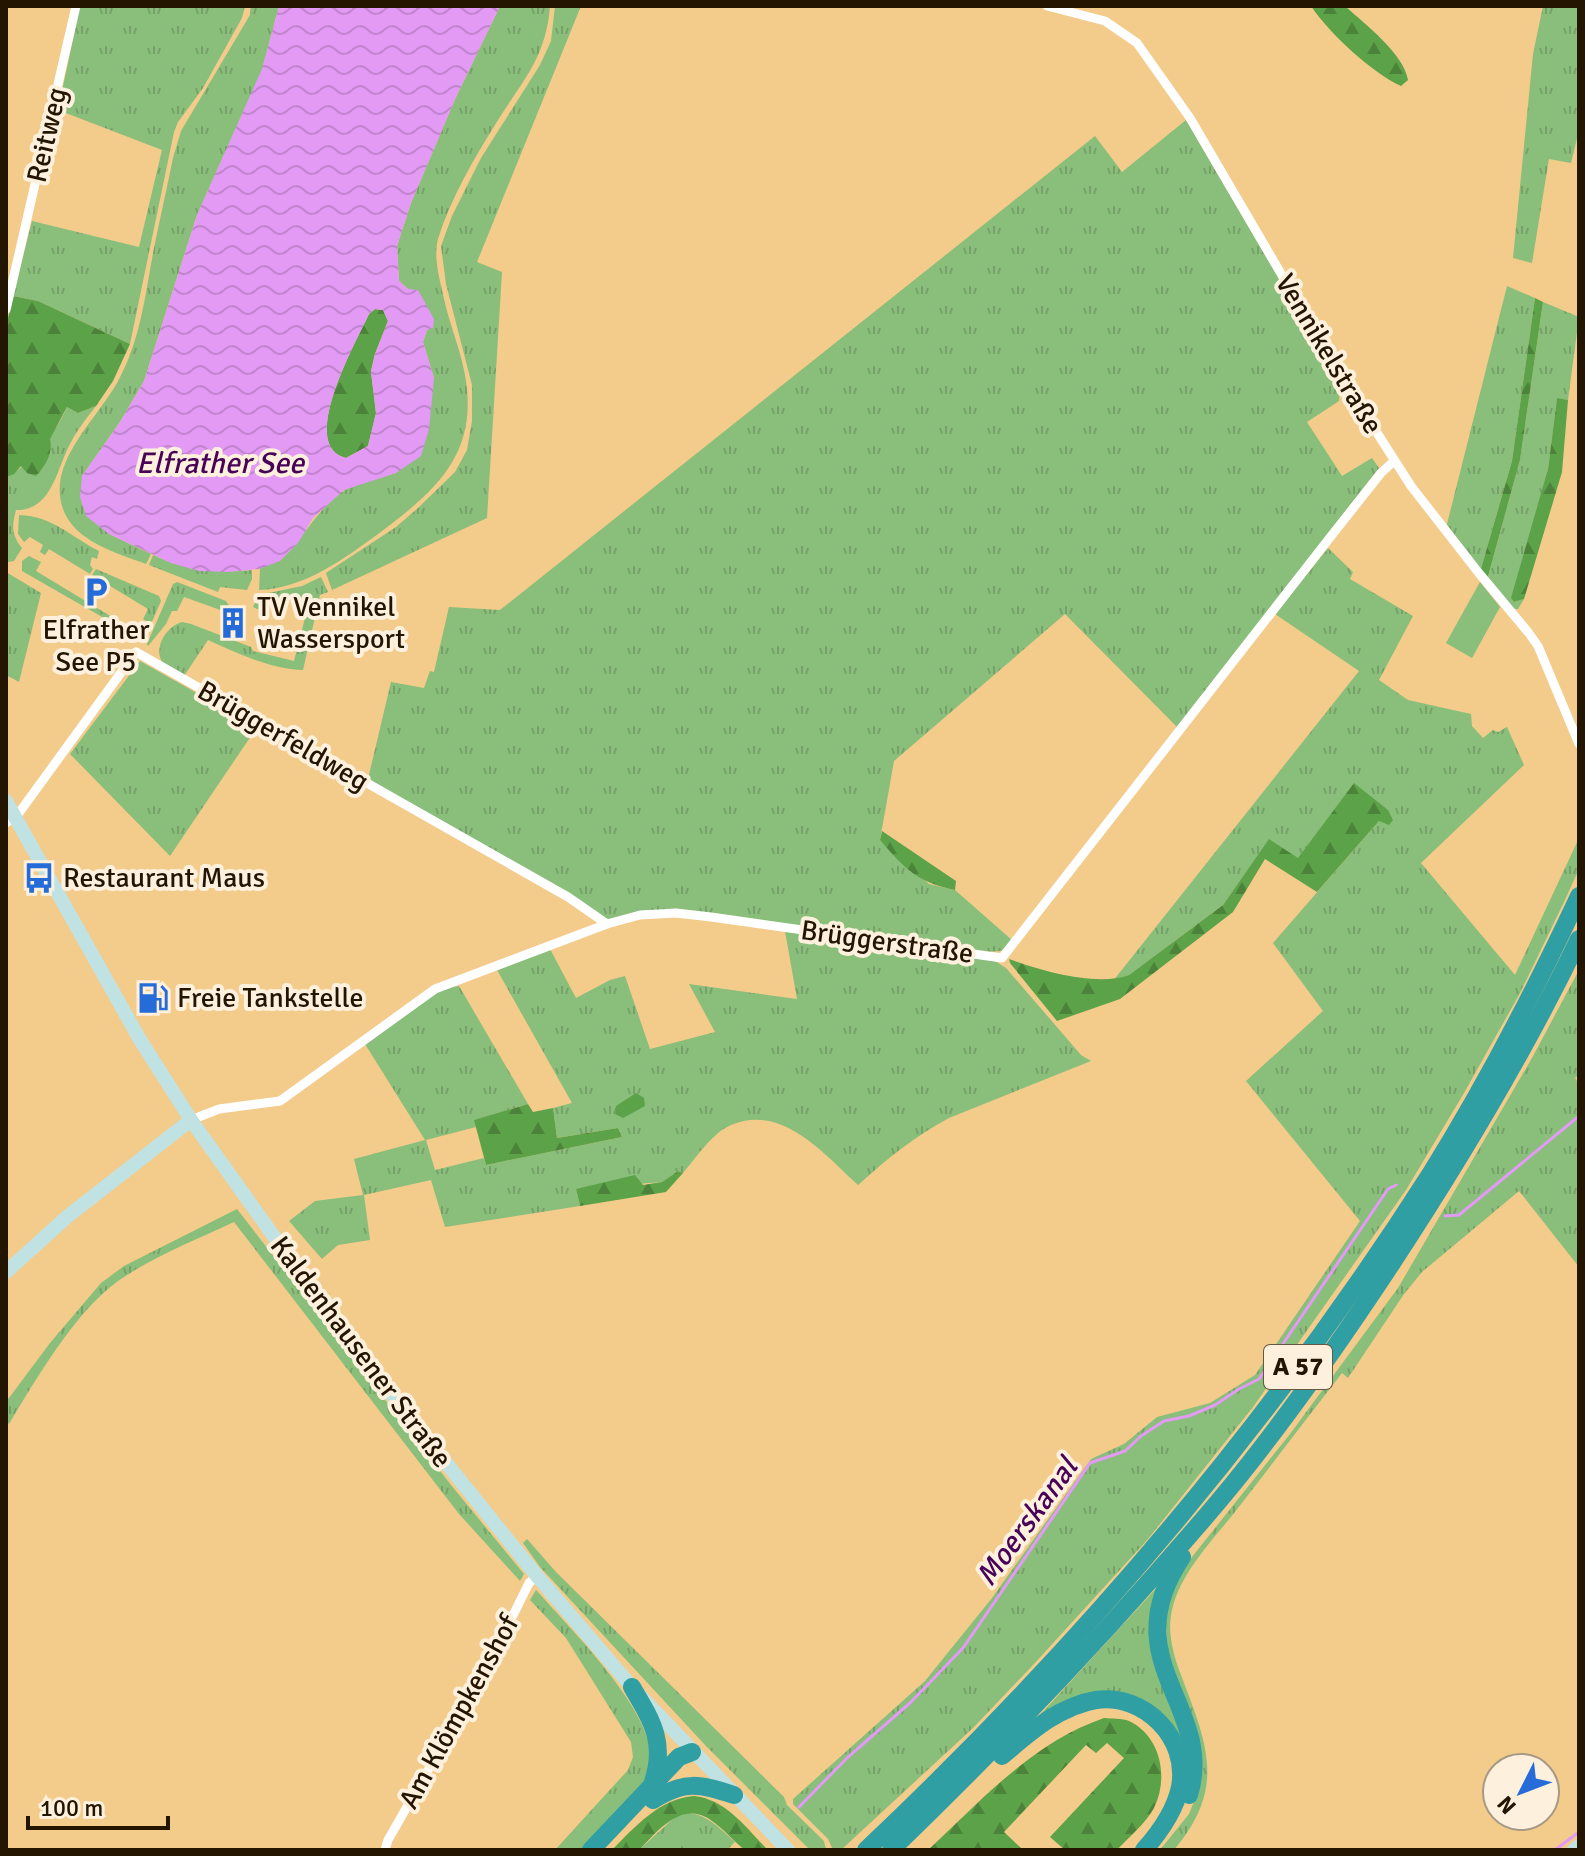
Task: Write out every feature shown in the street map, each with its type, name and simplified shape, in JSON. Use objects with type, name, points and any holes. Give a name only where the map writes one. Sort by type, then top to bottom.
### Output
[{"type":"highway","name":"A 57","points":[[866,1850],[1027,1690],[1169,1529],[1288,1381],[1340,1310],[1432,1172],[1494,1063],[1579,896]]},
{"type":"highway","name":"A 57","points":[[891,1850],[1037,1706],[1220,1500],[1355,1320],[1446,1182],[1511,1071],[1579,939]]},
{"type":"highway","points":[[1152,1850],[1182,1811],[1194,1771],[1190,1740],[1158,1649],[1157,1612],[1167,1582],[1220,1500]]},
{"type":"highway","points":[[601,1850],[653,1792],[659,1753],[657,1735],[632,1687]]},
{"type":"highway","points":[[929,1814],[948,1807],[1011,1748],[1060,1713],[1095,1700],[1124,1701],[1146,1711],[1163,1725],[1175,1744],[1180,1766],[1180,1786],[1173,1807],[1144,1850]]},
{"type":"highway","points":[[591,1850],[653,1792],[688,1766],[692,1752]]},
{"type":"highway","points":[[653,1792],[692,1784],[734,1795]]},
{"type":"main road","name":"Kaldenhausener Straße","points":[[6,801],[11,820],[191,1120],[374,1372],[537,1576],[632,1687],[788,1850]]},
{"type":"main road","points":[[6,1272],[68,1216],[191,1120]]},
{"type":"main road","points":[[1574,1850],[1579,1846]]},
{"type":"street","name":"Reitweg","points":[[6,310],[76,6]]},
{"type":"street","name":"Vennikelstraße","points":[[1047,6],[1105,21],[1137,43],[1190,118],[1334,366],[1394,461],[1438,523],[1538,646],[1579,744]]},
{"type":"street","name":"Brüggerstraße","points":[[191,1120],[219,1109],[280,1101],[435,989],[607,924],[640,915],[676,913],[1002,958],[1328,540],[1394,461]]},
{"type":"street","name":"Brüggerfeldweg","points":[[11,820],[136,652],[568,897],[607,924]]},
{"type":"street","name":"Am Klömpkenshof","points":[[385,1850],[491,1660],[529,1583],[537,1576]]},
{"type":"green space","points":[[80,6],[245,6],[242,18],[203,88],[174,132],[130,344],[38,301],[13,296],[32,221],[139,247],[162,150],[58,110]]},
{"type":"green space","points":[[251,6],[279,6],[262,70],[197,215],[144,381],[82,476],[109,534],[151,554],[146,564],[94,543],[73,526],[61,502],[63,470],[78,439],[117,383],[132,350],[181,131],[250,15]]},
{"type":"green space","points":[[500,6],[550,6],[539,54],[464,178],[438,239],[439,277],[466,381],[468,408],[458,452],[447,470],[417,503],[351,553],[307,578],[259,590],[260,568],[286,553],[330,502],[354,486],[396,473],[434,378],[423,342],[427,330],[408,289],[399,281],[397,246],[411,203],[456,97]]},
{"type":"green space","points":[[555,6],[581,6],[477,262],[502,272],[487,518],[332,590],[326,573],[396,527],[418,508],[455,472],[467,450],[472,421],[472,385],[446,284],[441,246],[452,216],[481,158],[540,65],[551,41]]},
{"type":"green space","points":[[1311,6],[1346,7],[1392,50],[1408,80],[1401,86],[1377,72],[1340,40]]},
{"type":"green space","points":[[1543,6],[1579,6],[1579,130],[1571,163],[1549,159],[1532,263],[1513,258],[1533,54]]},
{"type":"green space","points":[[1186,120],[1341,385],[1339,401],[1307,422],[1342,476],[1372,458],[1379,468],[1177,727],[1065,614],[894,761],[880,840],[929,884],[955,890],[1013,941],[1001,951],[984,952],[676,909],[608,920],[368,779],[391,682],[424,688],[430,671],[434,672],[449,607],[500,610],[1095,136],[1122,172]]},
{"type":"green space","points":[[1507,286],[1535,298],[1512,461],[1480,572],[1446,528]]},
{"type":"green space","points":[[13,296],[38,301],[130,344],[113,381],[96,406],[78,413],[67,407],[50,439],[48,459],[36,476],[27,473],[21,466],[6,477],[6,327]]},
{"type":"green space","points":[[1535,298],[1543,302],[1520,460],[1487,580],[1480,572],[1512,461]]},
{"type":"green space","points":[[1543,302],[1579,317],[1568,400],[1557,399],[1548,469],[1514,602],[1524,599],[1518,609],[1513,609],[1487,580],[1520,460]]},
{"type":"green space","points":[[375,309],[383,310],[388,321],[371,371],[376,413],[368,446],[346,458],[332,450],[327,434],[328,415],[343,369],[369,314]]},
{"type":"green space","points":[[1557,398],[1568,400],[1562,472],[1524,599],[1514,602],[1511,598],[1548,469]]},
{"type":"green space","points":[[96,406],[74,437],[44,497],[28,509],[16,510],[13,530],[22,548],[14,561],[8,562],[6,477],[42,447],[67,407],[78,413]]},
{"type":"green space","points":[[19,515],[52,523],[99,551],[97,559],[92,557],[90,574],[49,549],[45,555],[40,552],[43,545],[30,537],[24,542],[18,534]]},
{"type":"green space","points":[[1328,548],[1353,572],[1350,579],[1413,616],[1379,680],[1408,700],[1471,714],[1472,726],[1483,738],[1493,730],[1498,732],[1507,727],[1524,765],[1421,863],[1515,975],[1579,838],[1579,869],[1520,993],[1406,1190],[1253,1407],[1148,1539],[1034,1664],[973,1728],[841,1850],[833,1850],[828,1839],[793,1804],[793,1799],[925,1681],[992,1598],[1091,1459],[1124,1444],[1157,1417],[1210,1403],[1255,1375],[1360,1221],[1246,1081],[1323,1011],[1273,943],[1379,821],[1354,784],[1298,859],[1269,840],[1223,905],[1129,975],[1113,981],[1359,671],[1275,614]]},
{"type":"green space","points":[[153,555],[201,569],[252,570],[252,579],[247,590],[220,587],[218,592],[149,565]]},
{"type":"green space","points":[[29,556],[41,562],[36,571],[135,631],[141,622],[150,627],[144,641],[22,571],[22,561]]},
{"type":"green space","points":[[96,569],[159,596],[161,601],[151,624],[143,619],[148,609],[92,575]]},
{"type":"green space","points":[[6,572],[41,593],[19,682],[6,675]]},
{"type":"green space","points":[[321,577],[328,592],[320,595],[303,670],[266,663],[208,640],[184,676],[162,662],[161,642],[170,629],[182,622],[251,647],[253,651],[294,661],[310,598],[265,604],[260,610],[253,607],[259,595],[302,586]]},
{"type":"green space","points":[[177,582],[226,601],[229,606],[226,612],[184,597],[177,611],[172,611],[166,624],[148,646],[173,584]]},
{"type":"green space","points":[[1480,582],[1500,607],[1472,658],[1446,643]]},
{"type":"green space","points":[[140,661],[257,727],[170,856],[70,754]]},
{"type":"green space","points":[[1354,783],[1388,810],[1393,820],[1389,825],[1379,821],[1317,892],[1265,859],[1233,912],[1120,999],[1057,1021],[1010,963],[1009,959],[1085,978],[1129,975],[1223,905],[1269,839],[1298,858]]},
{"type":"green space","points":[[882,831],[956,881],[955,890],[931,883],[913,873],[880,840]]},
{"type":"green space","points":[[785,931],[995,961],[1006,968],[1081,1055],[1091,1061],[949,1118],[902,1148],[858,1185],[801,1135],[768,1121],[750,1120],[731,1125],[717,1134],[683,1173],[678,1171],[662,1182],[576,1189],[580,1206],[445,1227],[431,1180],[364,1195],[370,1240],[338,1245],[322,1259],[289,1221],[315,1201],[363,1195],[354,1159],[425,1140],[365,1044],[434,994],[459,986],[528,1104],[475,1120],[476,1127],[426,1140],[435,1170],[484,1158],[486,1165],[622,1137],[618,1128],[557,1138],[553,1108],[572,1103],[497,970],[550,949],[576,998],[610,980],[625,976],[650,1049],[715,1032],[689,984],[797,999]]},
{"type":"green space","points":[[1579,970],[1579,1074],[1575,1078],[1579,1084],[1579,1267],[1519,1191],[1422,1272],[1348,1378],[1342,1373],[1199,1556],[1176,1596],[1170,1626],[1176,1659],[1204,1744],[1206,1785],[1191,1827],[1174,1850],[1160,1850],[1189,1814],[1198,1792],[1168,1658],[1165,1606],[1184,1567],[1290,1434],[1398,1288],[1532,1058]]},
{"type":"green space","points":[[636,1093],[644,1098],[645,1106],[623,1118],[615,1114],[616,1106]]},
{"type":"green space","points":[[528,1104],[533,1112],[553,1108],[557,1138],[618,1128],[622,1137],[486,1165],[474,1120]]},
{"type":"green space","points":[[678,1171],[683,1173],[666,1192],[580,1206],[576,1189],[635,1175],[643,1185],[662,1182]]},
{"type":"green space","points":[[237,1209],[524,1574],[520,1581],[459,1514],[234,1222],[145,1264],[102,1294],[58,1347],[9,1424],[6,1420],[6,1402],[50,1343],[101,1283],[124,1266]]},
{"type":"green space","points":[[527,1539],[556,1572],[784,1797],[787,1805],[824,1841],[826,1850],[810,1850],[706,1746],[540,1567],[523,1543]]},
{"type":"green space","points":[[1162,1582],[1155,1603],[1186,1739],[1182,1753],[1116,1697],[1028,1728]]},
{"type":"green space","points":[[536,1590],[619,1686],[644,1729],[650,1748],[649,1770],[638,1793],[581,1850],[555,1850],[628,1770],[633,1757],[631,1742],[566,1638],[530,1600]]},
{"type":"green space","points":[[1104,1718],[1126,1720],[1140,1728],[1155,1747],[1161,1771],[1159,1796],[1154,1808],[1117,1850],[1065,1850],[1050,1837],[1124,1758],[1107,1743],[1096,1753],[1086,1745],[1004,1832],[1023,1850],[928,1850],[1031,1757],[1078,1729]]},
{"type":"green space","points":[[694,1796],[706,1798],[726,1809],[768,1850],[745,1850],[712,1821],[691,1814],[671,1820],[639,1850],[612,1850],[659,1808]]},
{"type":"green space","points":[[688,1813],[708,1820],[735,1842],[727,1850],[639,1850],[676,1816]]},
{"type":"water","name":"Elfrather See","points":[[279,6],[500,6],[456,97],[411,203],[397,246],[399,281],[408,289],[418,290],[434,319],[433,328],[427,330],[423,342],[434,378],[429,429],[421,456],[396,473],[344,490],[313,518],[298,543],[280,561],[259,569],[199,571],[171,563],[109,534],[86,516],[80,497],[82,476],[144,381],[197,215],[262,69]],"holes":[[[375,309],[383,310],[388,321],[371,372],[376,413],[368,446],[346,458],[332,450],[327,434],[328,415],[343,369],[369,314]]]},
{"type":"waterway","name":"Moerskanal","points":[[1445,1216],[1459,1215],[1579,1116]]},
{"type":"waterway","name":"Moerskanal","points":[[799,1807],[847,1758],[910,1703],[963,1648],[1090,1463],[1125,1451],[1164,1421],[1189,1416],[1215,1405],[1259,1379],[1388,1189],[1396,1185]]},
{"type":"waterway","points":[[1555,1850],[1579,1832]]},
{"type":"place","name":"Elfrather See P5","points":[[96,592]]},
{"type":"place","name":"TV Vennikel Wassersport","points":[[233,623]]},
{"type":"place","name":"Restaurant Maus","points":[[39,878]]},
{"type":"place","name":"Freie Tankstelle","points":[[153,998]]}]
